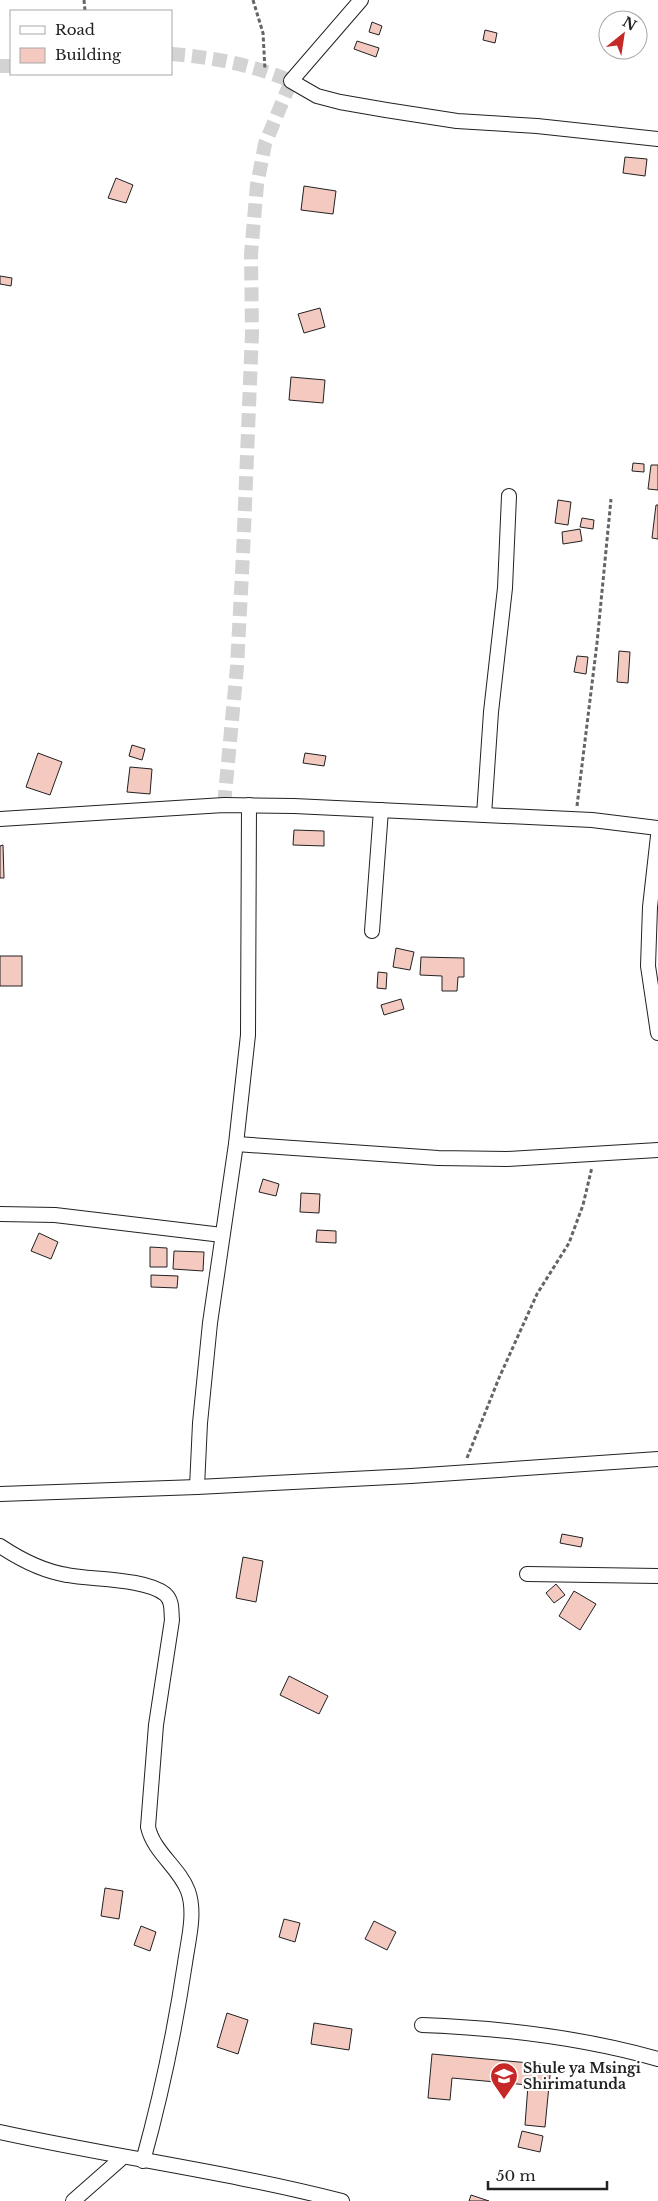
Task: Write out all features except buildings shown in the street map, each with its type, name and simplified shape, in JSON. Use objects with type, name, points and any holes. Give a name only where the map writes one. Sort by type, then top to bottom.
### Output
[{"type":"street","points":[[361,0],[291,81],[317,96],[386,110],[457,121],[537,126],[658,139]]},
{"type":"street","points":[[484,815],[491,712],[504,588],[509,496]]},
{"type":"street","points":[[0,819],[249,805],[576,819],[658,828]]},
{"type":"street","points":[[197,1487],[200,1423],[210,1323],[236,1144],[248,1035],[249,805]]},
{"type":"street","points":[[372,931],[381,810]]},
{"type":"street","points":[[658,836],[650,907],[648,966],[658,1033]]},
{"type":"street","points":[[236,1144],[438,1158],[507,1159],[658,1150]]},
{"type":"street","points":[[0,1214],[55,1216],[222,1235]]},
{"type":"street","points":[[0,1494],[197,1487],[658,1459]]},
{"type":"street","points":[[0,1546],[21,1560],[47,1570],[66,1575],[125,1582],[152,1588],[165,1595],[171,1603],[172,1620],[156,1725],[148,1827],[150,1840],[188,1890],[191,1910],[179,2001],[163,2087],[143,2161]]},
{"type":"street","points":[[528,1574],[658,1576]]},
{"type":"street","points":[[422,2025],[478,2027],[586,2040],[658,2058]]},
{"type":"street","points":[[0,2132],[143,2161],[248,2179],[342,2201]]},
{"type":"street","points":[[73,2201],[123,2157]]},
{"type":"path","points":[[253,0],[262,33],[265,70]]},
{"type":"path","points":[[576,819],[598,643],[611,499]]},
{"type":"path","points":[[460,1472],[525,1318],[537,1294],[569,1243],[584,1205],[595,1153]]},
{"type":"tunnel","points":[[172,54],[202,57],[232,63],[262,70],[291,81],[265,144],[257,185],[251,254],[252,333],[237,667],[224,805]]},
{"type":"tunnel","points":[[0,66],[10,66]]},
{"type":"place","name":"Shule ya Msingi Shirimatunda","points":[[504,2100]]}]
